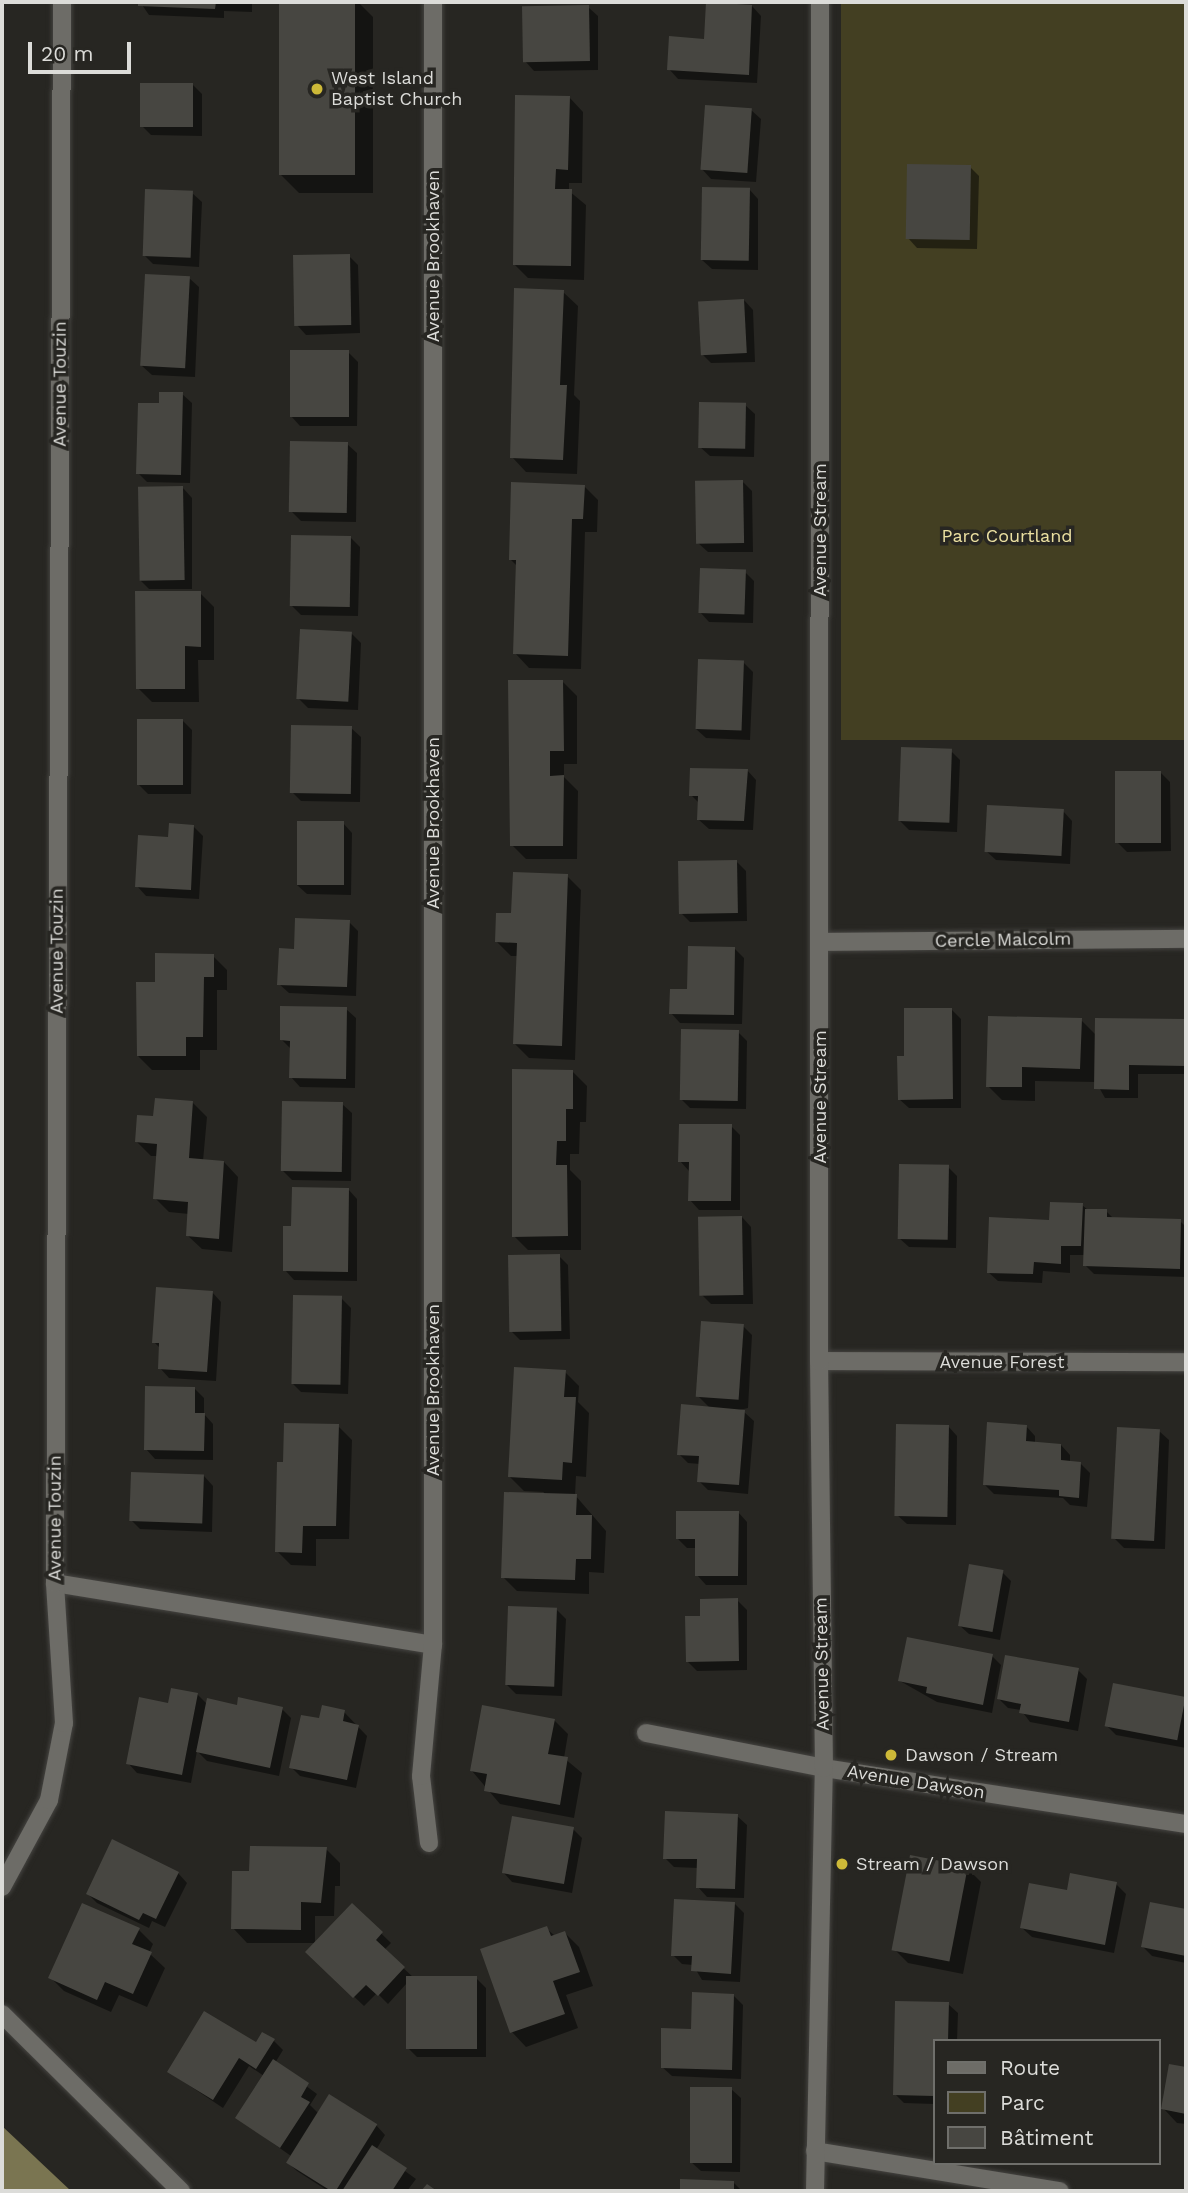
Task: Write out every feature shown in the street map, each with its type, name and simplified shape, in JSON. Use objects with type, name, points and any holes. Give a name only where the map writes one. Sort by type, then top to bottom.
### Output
[{"type":"street","name":"Avenue Touzin","points":[[2,1887],[49,1800],[64,1723],[55,1583],[62,2]]},
{"type":"street","name":"Avenue Brookhaven","points":[[429,1843],[421,1776],[433,1645],[432,2]]},
{"type":"street","name":"Avenue Stream","points":[[815,2191],[824,1768],[819,1361],[820,2]]},
{"type":"street","name":"Cercle Malcolm","points":[[820,942],[1186,939]]},
{"type":"street","name":"Avenue Forest","points":[[819,1361],[1186,1362]]},
{"type":"street","points":[[55,1583],[433,1645]]},
{"type":"street","name":"Avenue Dawson","points":[[646,1733],[824,1768],[1186,1824]]},
{"type":"street","points":[[2,2014],[181,2191]]},
{"type":"street","points":[[815,2151],[1060,2191]]},
{"type":"green space","name":"Parc Courtland","points":[[841,2],[1186,2],[1186,740],[841,740]]},
{"type":"shaded area","points":[[2,2126],[71,2191],[2,2191]]},
{"type":"building","points":[[138,2],[216,2],[215,9],[138,6]]},
{"type":"building","name":"West Island Baptist Church","points":[[279,2],[355,2],[355,175],[279,175]]},
{"type":"building","points":[[706,2],[752,5],[749,75],[667,70],[669,36],[704,39]]},
{"type":"building","points":[[589,5],[590,61],[523,62],[522,6]]},
{"type":"building","points":[[140,83],[193,83],[193,127],[140,127]]},
{"type":"building","points":[[515,95],[570,96],[568,170],[556,169],[555,189],[572,189],[571,266],[513,265]]},
{"type":"building","points":[[705,105],[752,108],[747,173],[700,170]]},
{"type":"building","points":[[907,164],[971,165],[970,240],[906,239]]},
{"type":"building","points":[[702,187],[750,188],[749,261],[701,260]]},
{"type":"building","points":[[145,189],[193,191],[191,258],[143,256]]},
{"type":"building","points":[[350,254],[351,325],[294,326],[293,255]]},
{"type":"building","points":[[145,274],[190,276],[185,368],[140,366]]},
{"type":"building","points":[[514,288],[564,290],[560,385],[567,385],[563,460],[510,458]]},
{"type":"building","points":[[744,299],[747,353],[701,355],[698,301]]},
{"type":"building","points":[[290,350],[349,350],[349,417],[290,417]]},
{"type":"building","points":[[159,392],[183,392],[181,475],[136,474],[138,403],[159,403]]},
{"type":"building","points":[[699,402],[746,403],[745,449],[698,448]]},
{"type":"building","points":[[290,441],[348,442],[347,513],[289,512]]},
{"type":"building","points":[[743,480],[744,543],[696,544],[695,481]]},
{"type":"building","points":[[511,482],[585,485],[583,519],[572,519],[568,656],[513,654],[516,560],[509,560]]},
{"type":"building","points":[[183,486],[185,580],[140,581],[138,487]]},
{"type":"building","points":[[291,535],[351,536],[350,607],[290,606]]},
{"type":"building","points":[[700,568],[746,570],[744,615],[698,613]]},
{"type":"building","points":[[135,591],[201,591],[201,647],[185,646],[185,689],[136,689]]},
{"type":"building","points":[[300,629],[352,632],[348,702],[296,699]]},
{"type":"building","points":[[698,659],[744,661],[742,731],[696,729]]},
{"type":"building","points":[[508,680],[563,680],[564,751],[550,751],[550,776],[564,775],[563,846],[510,846]]},
{"type":"building","points":[[137,719],[183,719],[183,785],[137,785]]},
{"type":"building","points":[[291,725],[352,726],[351,794],[290,793]]},
{"type":"building","points":[[901,747],[952,749],[949,823],[898,821]]},
{"type":"building","points":[[690,768],[748,769],[744,821],[697,820],[698,796],[689,796]]},
{"type":"building","points":[[1115,771],[1161,771],[1161,843],[1115,843]]},
{"type":"building","points":[[987,805],[1064,809],[1061,856],[985,852]]},
{"type":"building","points":[[297,821],[344,821],[344,885],[297,885]]},
{"type":"building","points":[[169,823],[194,825],[191,890],[135,887],[138,835],[168,837]]},
{"type":"building","points":[[737,860],[738,913],[679,914],[678,861]]},
{"type":"building","points":[[513,872],[568,874],[562,1046],[513,1044],[517,943],[495,942],[496,913],[511,913]]},
{"type":"building","points":[[295,918],[350,920],[347,987],[277,985],[279,948],[294,949]]},
{"type":"building","points":[[688,946],[735,947],[734,1015],[669,1014],[670,989],[687,989]]},
{"type":"building","points":[[155,953],[214,954],[214,977],[204,977],[203,1037],[186,1037],[186,1056],[137,1056],[136,982],[155,982]]},
{"type":"building","points":[[280,1006],[347,1007],[346,1079],[289,1078],[290,1041],[280,1040]]},
{"type":"building","points":[[904,1008],[952,1008],[953,1099],[898,1100],[897,1056],[904,1056]]},
{"type":"building","points":[[988,1016],[1082,1018],[1080,1069],[1022,1067],[1022,1087],[986,1087]]},
{"type":"building","points":[[1095,1018],[1186,1019],[1186,1066],[1129,1065],[1129,1090],[1094,1089]]},
{"type":"building","points":[[681,1029],[739,1030],[738,1101],[680,1100]]},
{"type":"building","points":[[512,1069],[573,1070],[573,1109],[566,1109],[566,1141],[557,1141],[556,1165],[567,1165],[568,1236],[512,1237]]},
{"type":"building","points":[[155,1098],[193,1101],[189,1158],[224,1161],[219,1239],[186,1236],[188,1202],[153,1199],[157,1144],[135,1142],[137,1115],[153,1116]]},
{"type":"building","points":[[282,1101],[343,1102],[342,1172],[281,1171]]},
{"type":"building","points":[[679,1124],[732,1124],[731,1201],[688,1201],[689,1162],[678,1162]]},
{"type":"building","points":[[899,1164],[949,1165],[948,1240],[898,1239]]},
{"type":"building","points":[[292,1187],[349,1188],[348,1272],[283,1271],[283,1226],[291,1226]]},
{"type":"building","points":[[1050,1202],[1083,1203],[1081,1246],[1061,1246],[1061,1264],[1034,1262],[1033,1274],[987,1273],[989,1217],[1049,1220]]},
{"type":"building","points":[[1085,1209],[1107,1209],[1107,1217],[1181,1219],[1180,1269],[1083,1266]]},
{"type":"building","points":[[742,1216],[743,1295],[699,1296],[698,1217]]},
{"type":"building","points":[[560,1254],[561,1331],[509,1332],[508,1255]]},
{"type":"building","points":[[156,1287],[213,1291],[207,1372],[158,1369],[159,1343],[152,1343]]},
{"type":"building","points":[[293,1295],[342,1296],[340,1385],[291,1384]]},
{"type":"building","points":[[701,1321],[744,1324],[739,1400],[696,1397]]},
{"type":"building","points":[[514,1367],[566,1370],[564,1397],[576,1397],[572,1463],[563,1462],[562,1480],[508,1477]]},
{"type":"building","points":[[145,1386],[195,1387],[195,1413],[205,1413],[204,1451],[144,1450]]},
{"type":"building","points":[[681,1404],[745,1410],[739,1485],[697,1482],[699,1456],[677,1455]]},
{"type":"building","points":[[987,1422],[1027,1425],[1026,1441],[1061,1444],[1061,1460],[1081,1462],[1079,1498],[1059,1496],[1059,1490],[983,1485]]},
{"type":"building","points":[[284,1423],[339,1424],[336,1526],[303,1526],[302,1553],[275,1552],[277,1462],[283,1462]]},
{"type":"building","points":[[896,1424],[949,1425],[947,1517],[894,1516]]},
{"type":"building","points":[[1117,1427],[1160,1429],[1154,1541],[1111,1539]]},
{"type":"building","points":[[131,1472],[204,1475],[202,1524],[129,1521]]},
{"type":"building","points":[[504,1492],[577,1494],[576,1515],[592,1515],[591,1559],[576,1559],[575,1580],[501,1578]]},
{"type":"building","points":[[676,1511],[739,1511],[738,1576],[695,1576],[695,1539],[676,1539]]},
{"type":"building","points":[[969,1564],[1003,1570],[993,1632],[958,1626]]},
{"type":"building","points":[[738,1598],[739,1661],[686,1662],[685,1616],[700,1616],[700,1599]]},
{"type":"building","points":[[508,1606],[557,1608],[554,1687],[505,1685]]},
{"type":"building","points":[[907,1637],[993,1654],[983,1705],[926,1693],[927,1687],[898,1681]]},
{"type":"building","points":[[1005,1655],[1079,1668],[1069,1722],[1019,1713],[1021,1704],[997,1699]]},
{"type":"building","points":[[1113,1683],[1186,1697],[1177,1740],[1105,1726]]},
{"type":"building","points":[[171,1688],[198,1693],[182,1775],[126,1764],[139,1697],[168,1703]]},
{"type":"building","points":[[238,1697],[283,1707],[270,1768],[196,1752],[207,1698],[237,1705]]},
{"type":"building","points":[[322,1705],[345,1710],[343,1721],[359,1725],[347,1780],[289,1768],[301,1715],[319,1718]]},
{"type":"building","points":[[482,1705],[555,1719],[548,1754],[568,1757],[560,1805],[484,1791],[487,1774],[470,1771]]},
{"type":"building","points":[[665,1811],[738,1814],[735,1889],[696,1888],[697,1859],[663,1859]]},
{"type":"building","points":[[512,1816],[574,1827],[564,1884],[502,1873]]},
{"type":"building","points":[[112,1839],[179,1872],[156,1919],[143,1913],[139,1920],[86,1894]]},
{"type":"building","points":[[250,1846],[327,1847],[321,1903],[301,1902],[301,1930],[231,1929],[232,1871],[249,1871]]},
{"type":"building","points":[[910,1855],[968,1866],[949,1961],[891,1950]]},
{"type":"building","points":[[1070,1873],[1117,1882],[1105,1945],[1020,1928],[1029,1883],[1067,1890]]},
{"type":"building","points":[[674,1899],[735,1902],[731,1974],[691,1971],[692,1956],[671,1956]]},
{"type":"building","points":[[1150,1902],[1186,1909],[1186,1956],[1141,1947]]},
{"type":"building","points":[[82,1903],[140,1928],[132,1944],[152,1952],[133,1994],[105,1982],[97,2000],[48,1978]]},
{"type":"building","points":[[352,1903],[383,1932],[376,1940],[405,1967],[378,1996],[366,1985],[353,1998],[305,1952]]},
{"type":"building","points":[[547,1926],[551,1936],[565,1931],[580,1972],[553,1981],[565,2014],[510,2033],[480,1949]]},
{"type":"building","points":[[406,1976],[477,1976],[477,2049],[406,2049]]},
{"type":"building","points":[[692,1992],[734,1994],[732,2070],[661,2068],[661,2028],[691,2029]]},
{"type":"building","points":[[895,2001],[949,2002],[948,2039],[932,2039],[932,2096],[893,2095]]},
{"type":"building","points":[[204,2011],[256,2042],[262,2032],[275,2039],[256,2069],[239,2058],[213,2100],[167,2072]]},
{"type":"building","points":[[273,2059],[309,2083],[301,2097],[310,2102],[280,2148],[235,2118]]},
{"type":"building","points":[[1169,2064],[1186,2067],[1186,2114],[1161,2109]]},
{"type":"building","points":[[690,2087],[732,2087],[732,2163],[690,2163]]},
{"type":"building","points":[[329,2094],[377,2124],[336,2191],[286,2163]]},
{"type":"building","points":[[372,2145],[407,2168],[392,2191],[342,2191]]},
{"type":"building","points":[[680,2179],[734,2181],[734,2191],[680,2191]]},
{"type":"building","points":[[427,2184],[437,2191],[421,2191]]},
{"type":"place","name":"West Island Baptist Church","points":[[317,89]]},
{"type":"place","name":"Dawson / Stream","points":[[891,1755]]},
{"type":"place","name":"Stream / Dawson","points":[[842,1864]]}]
